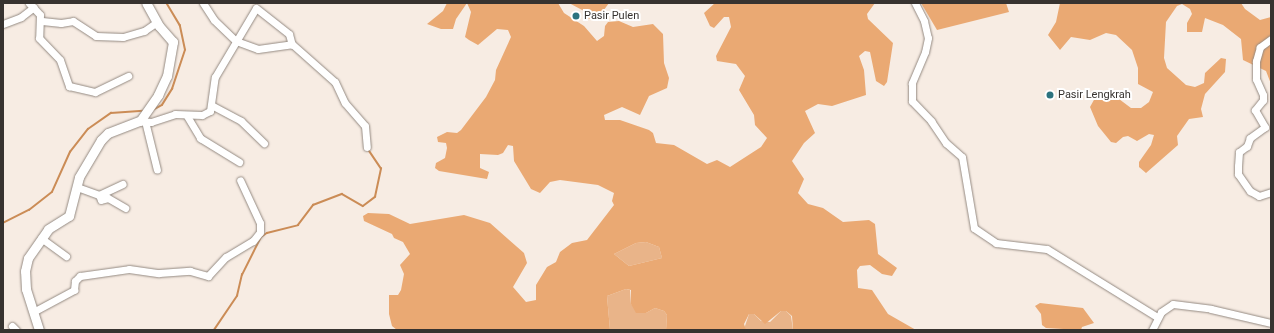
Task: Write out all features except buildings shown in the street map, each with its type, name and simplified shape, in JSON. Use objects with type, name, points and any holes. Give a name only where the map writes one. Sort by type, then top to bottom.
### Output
[{"type":"street","points":[[146,3],[157,22],[171,39],[172,55],[167,76],[142,120],[157,170]]},
{"type":"street","points":[[203,3],[214,20],[236,41],[258,49],[292,45]]},
{"type":"street","points":[[915,3],[924,21],[928,38],[925,52],[912,83],[912,101],[931,121],[946,144],[962,157],[974,228],[996,242],[1047,249],[1157,317]]},
{"type":"street","points":[[3,24],[21,17],[31,5],[42,21],[38,36],[60,60],[69,86],[95,92],[128,76]]},
{"type":"street","points":[[38,330],[25,271],[28,258],[48,229],[68,217],[83,170],[105,136],[142,120],[175,114],[187,116],[207,114],[213,106],[216,77],[257,8],[289,34],[292,45],[337,84],[345,103],[365,126],[366,147]]},
{"type":"street","points":[[42,21],[62,23],[73,21],[96,36],[123,37],[144,31],[157,22]]},
{"type":"street","points":[[1271,39],[1260,47],[1256,61],[1256,79],[1263,95],[1263,100],[1255,110],[1265,126],[1250,138],[1247,146],[1239,152],[1238,174],[1250,191],[1259,196],[1271,192]]},
{"type":"street","points":[[213,106],[241,122],[264,143]]},
{"type":"street","points":[[187,116],[200,138],[239,162]]},
{"type":"street","points":[[33,312],[74,290],[75,280],[80,276],[129,269],[159,273],[190,271],[208,276],[222,260],[253,241],[260,232],[260,223],[240,180]]},
{"type":"street","points":[[99,195],[123,184]]},
{"type":"street","points":[[77,187],[99,195],[101,200],[108,198],[125,208]]},
{"type":"street","points":[[42,238],[66,256]]},
{"type":"street","points":[[1152,330],[1157,317],[1167,307],[1177,304],[1271,323]]},
{"type":"shaded area","points":[[447,3],[467,3],[456,19],[453,29],[441,29],[427,24],[443,11]]},
{"type":"shaded area","points":[[467,3],[558,3],[564,13],[584,26],[597,41],[604,36],[605,26],[608,22],[619,21],[633,27],[653,24],[663,34],[664,63],[669,78],[667,88],[649,96],[640,115],[622,107],[604,115],[605,120],[620,120],[649,130],[653,133],[656,143],[674,145],[707,164],[717,160],[730,167],[761,147],[767,138],[755,125],[754,115],[739,90],[745,76],[736,64],[717,61],[716,56],[731,27],[729,17],[724,17],[714,28],[710,26],[704,13],[715,3],[875,3],[867,14],[868,19],[893,43],[887,82],[884,86],[876,81],[870,52],[865,51],[859,56],[864,70],[866,95],[832,106],[818,104],[805,111],[815,133],[804,143],[792,161],[804,179],[798,193],[808,204],[823,208],[843,222],[869,220],[875,224],[878,254],[897,268],[892,276],[882,274],[870,265],[860,266],[857,270],[858,288],[872,290],[888,314],[916,330],[793,330],[792,316],[786,311],[781,311],[765,324],[754,314],[749,314],[744,324],[746,330],[666,330],[667,315],[664,311],[655,308],[646,313],[636,313],[631,304],[631,290],[626,289],[607,296],[610,330],[397,330],[392,326],[389,314],[389,295],[398,295],[401,290],[404,274],[400,265],[410,254],[403,242],[394,238],[392,234],[364,221],[363,216],[368,213],[389,214],[410,224],[464,215],[490,223],[524,253],[527,263],[513,287],[526,302],[536,300],[536,285],[547,267],[556,262],[560,252],[572,243],[587,240],[614,205],[612,201],[614,193],[598,185],[560,180],[550,182],[540,193],[531,189],[514,161],[513,146],[508,145],[503,153],[498,155],[480,154],[480,168],[489,172],[487,179],[439,171],[435,168],[436,163],[445,158],[447,148],[446,143],[438,142],[437,137],[447,132],[457,133],[461,130],[486,97],[495,80],[496,70],[511,37],[508,30],[497,29],[478,45],[469,40],[465,37],[471,12]],"holes":[[[646,242],[659,247],[662,258],[629,266],[614,254],[636,243]]]},
{"type":"shaded area","points":[[569,3],[609,3],[601,14],[589,19],[584,11]]},
{"type":"shaded area","points":[[921,3],[1006,3],[1009,12],[937,30]]},
{"type":"shaded area","points":[[1060,3],[1241,3],[1245,9],[1260,20],[1271,17],[1271,84],[1266,71],[1243,60],[1241,39],[1223,25],[1205,18],[1202,32],[1187,32],[1187,23],[1192,14],[1190,9],[1182,4],[1177,6],[1166,22],[1164,58],[1167,68],[1186,85],[1195,87],[1204,83],[1205,73],[1221,58],[1226,59],[1225,72],[1205,94],[1201,109],[1203,117],[1189,119],[1177,136],[1178,145],[1146,173],[1139,167],[1139,162],[1151,145],[1154,135],[1149,134],[1137,141],[1128,136],[1123,137],[1116,143],[1111,142],[1098,126],[1090,107],[1095,98],[1111,93],[1131,108],[1141,108],[1149,102],[1153,92],[1138,84],[1138,68],[1132,50],[1116,35],[1106,33],[1090,40],[1071,37],[1060,50],[1048,35],[1056,22]]},
{"type":"shaded area","points":[[646,242],[659,247],[662,258],[629,266],[614,254],[636,243]]},
{"type":"shaded area","points":[[626,289],[630,290],[631,304],[646,313],[655,308],[664,311],[667,315],[666,330],[610,330],[607,296]]},
{"type":"shaded area","points":[[1040,303],[1083,308],[1094,323],[1082,327],[1081,330],[1046,328],[1042,325],[1041,314],[1035,306]]},
{"type":"shaded area","points":[[781,311],[786,311],[791,316],[793,330],[744,329],[749,314],[754,314],[761,321],[770,322]]},
{"type":"waterway","points":[[153,110],[162,105],[172,89],[185,50],[180,26],[166,3]]},
{"type":"waterway","points":[[3,223],[29,210],[52,192],[70,152],[88,129],[111,113],[143,111]]},
{"type":"waterway","points":[[214,330],[237,296],[242,275],[261,237],[267,233],[298,225],[313,205],[342,194],[363,206],[375,197],[381,169],[368,150]]},
{"type":"place","name":"Pasir Pulen","points":[[576,16]]},
{"type":"place","name":"Pasir Lengkrah","points":[[1050,95]]}]
